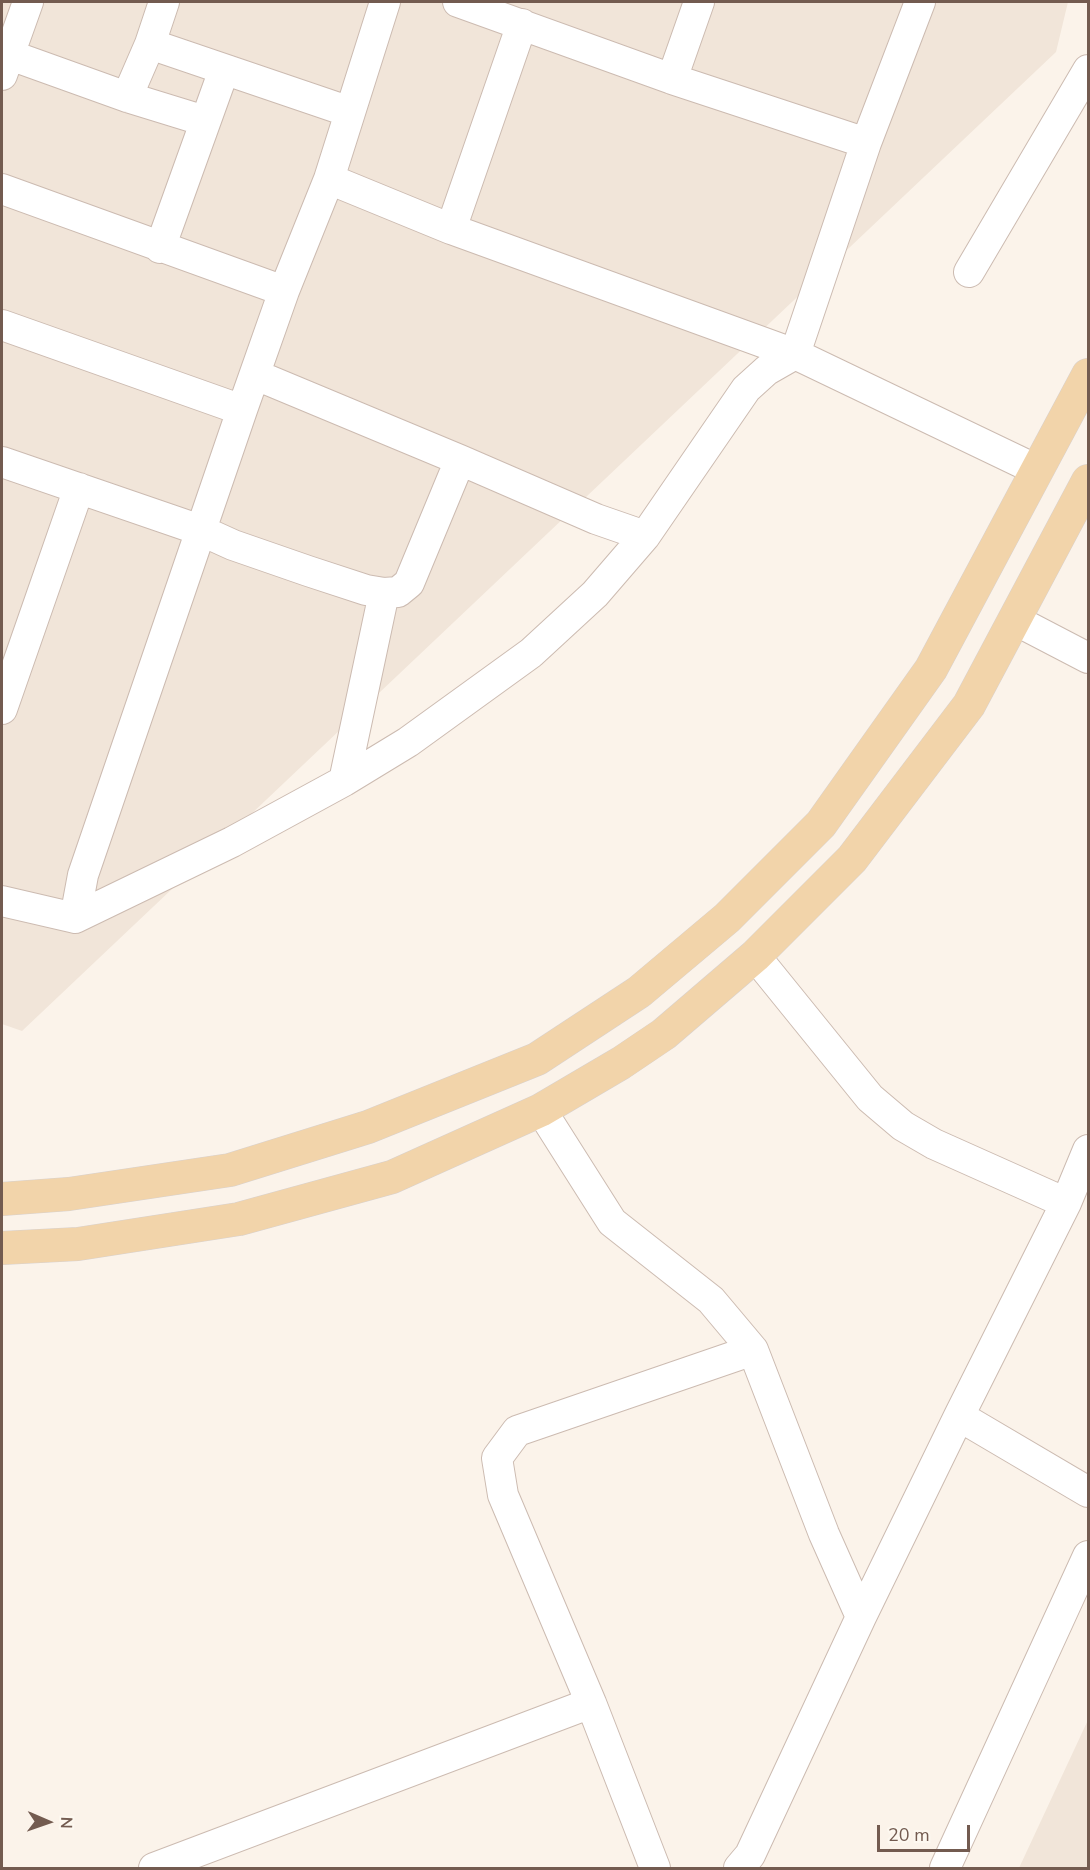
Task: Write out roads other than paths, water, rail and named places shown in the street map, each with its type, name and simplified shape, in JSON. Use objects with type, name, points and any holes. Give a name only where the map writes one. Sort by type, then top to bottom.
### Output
[{"type":"main road","points":[[2,1199],[69,1194],[230,1170],[368,1127],[537,1059],[639,992],[727,918],[821,824],[931,669],[1089,375]]},
{"type":"main road","points":[[2,1248],[78,1244],[239,1219],[392,1177],[541,1110],[621,1063],[664,1034],[754,956],[852,859],[969,705],[1089,481]]},
{"type":"main road","points":[[854,777],[890,807]]},
{"type":"main road","points":[[69,1194],[78,1244]]},
{"type":"street","points":[[26,2],[5,65],[127,97],[205,121]]},
{"type":"street","points":[[127,97],[150,44],[164,2]]},
{"type":"street","points":[[75,918],[83,875],[284,291],[329,178],[385,2]]},
{"type":"street","points":[[672,79],[699,2]]},
{"type":"street","points":[[2,902],[75,918],[232,842],[344,781],[408,742],[531,653],[595,594],[645,536],[746,389],[767,370],[795,354],[866,143],[920,2]]},
{"type":"street","points":[[466,3],[672,79],[866,143]]},
{"type":"street","points":[[451,229],[522,24]]},
{"type":"street","points":[[150,44],[351,112]]},
{"type":"street","points":[[160,248],[224,70]]},
{"type":"street","points":[[969,272],[1089,70]]},
{"type":"street","points":[[329,178],[451,229],[795,354],[1037,470]]},
{"type":"street","points":[[2,189],[284,291]]},
{"type":"street","points":[[2,325],[242,410]]},
{"type":"street","points":[[256,375],[596,519],[645,536]]},
{"type":"street","points":[[2,462],[200,530],[234,545],[308,571],[366,590],[384,593],[398,592],[409,583],[460,460]]},
{"type":"street","points":[[2,709],[79,488]]},
{"type":"street","points":[[344,781],[384,593]]},
{"type":"street","points":[[1015,620],[1089,658]]},
{"type":"street","points":[[754,956],[870,1098],[903,1126],[934,1144],[1066,1203]]},
{"type":"street","points":[[541,1110],[612,1222],[711,1300],[753,1350],[824,1534],[861,1617]]},
{"type":"street","points":[[739,1869],[750,1856],[861,1617],[1066,1203],[1089,1150]]},
{"type":"street","points":[[655,1869],[591,1703],[503,1495],[497,1458],[517,1431],[753,1350]]},
{"type":"street","points":[[959,1416],[1089,1492]]},
{"type":"street","points":[[945,1869],[1089,1556]]},
{"type":"street","points":[[154,1869],[591,1703]]}]
